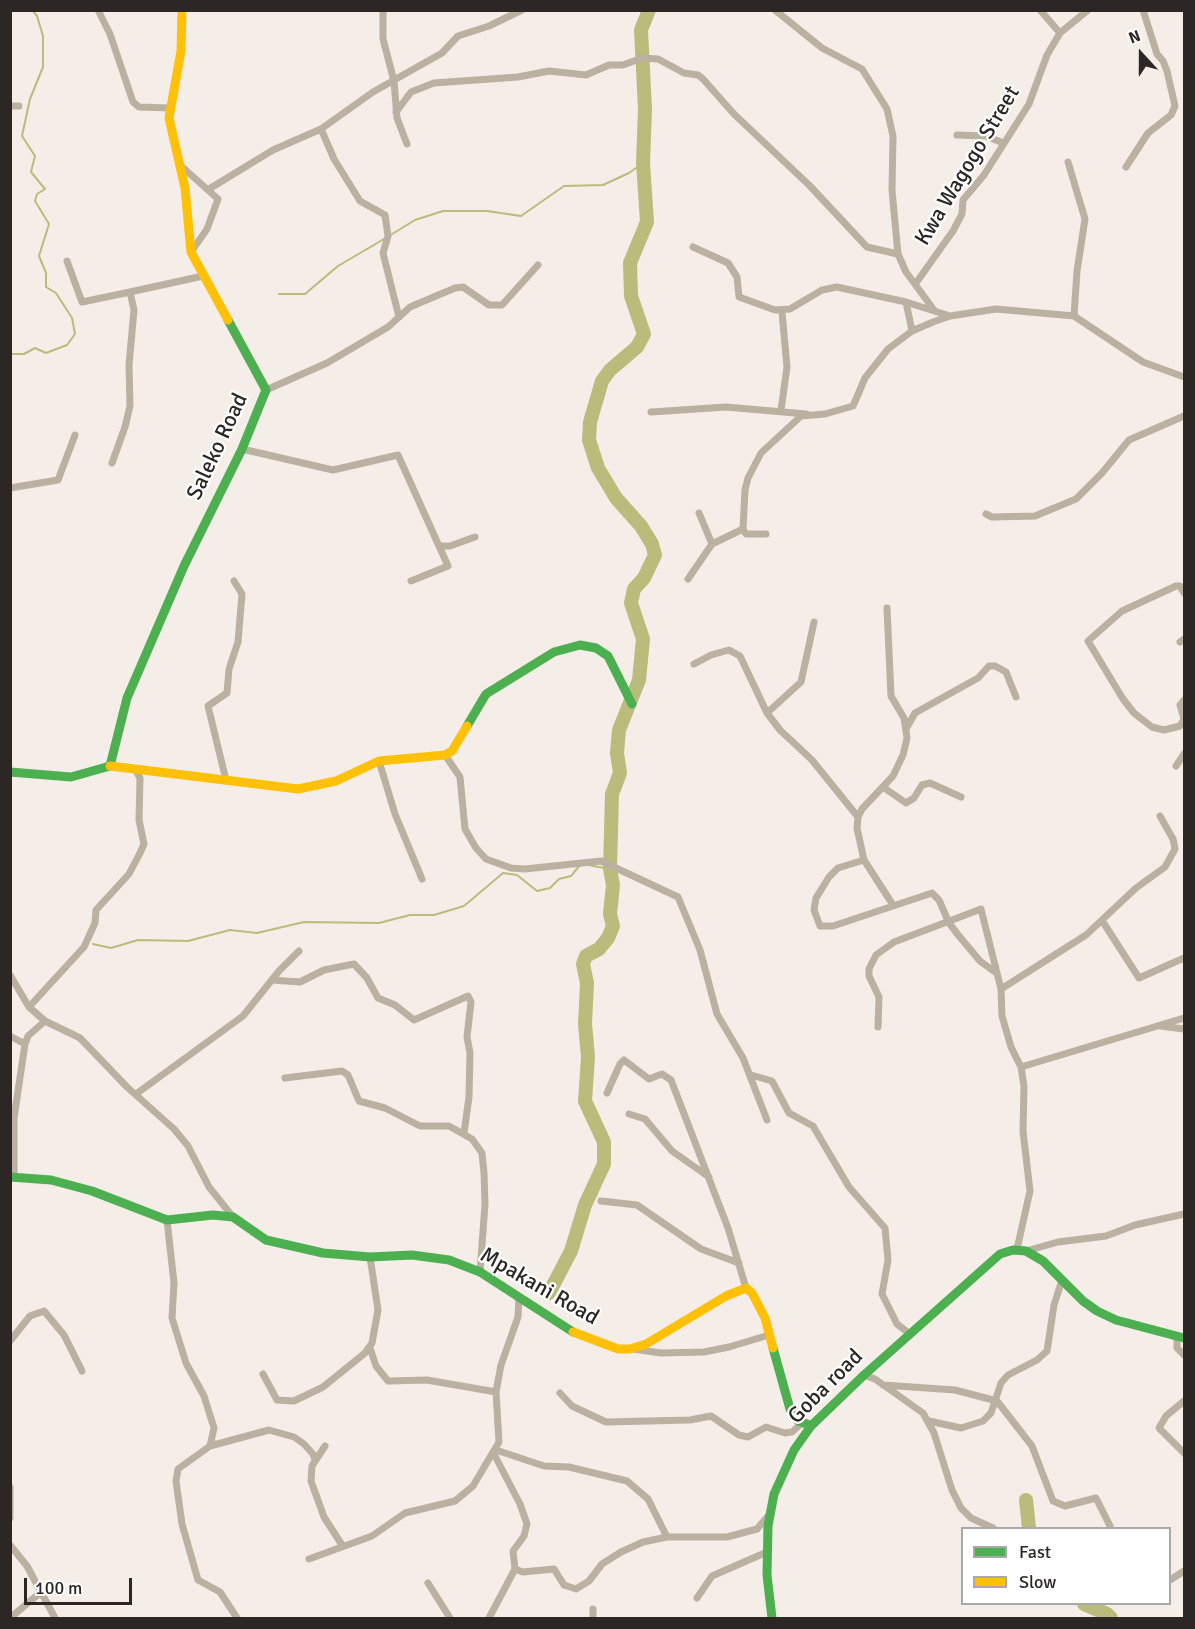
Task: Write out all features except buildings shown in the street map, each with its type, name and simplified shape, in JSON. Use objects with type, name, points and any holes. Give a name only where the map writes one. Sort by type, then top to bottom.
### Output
[{"type":"street","points":[[98,10],[110,34],[133,102],[138,107],[170,108]]},
{"type":"street","name":"Saleko Road","points":[[110,766],[127,698],[194,546],[242,449],[266,390],[228,315],[191,252],[180,165],[171,131],[170,108],[181,51],[182,10]]},
{"type":"street","points":[[383,10],[383,39],[394,81],[396,112],[407,144]]},
{"type":"street","points":[[209,189],[273,150],[321,129],[365,96],[442,53],[458,36],[489,26],[522,10]]},
{"type":"street","points":[[775,10],[826,51],[862,69],[887,109],[893,136],[892,190],[898,254],[906,272],[934,310]]},
{"type":"street","points":[[1040,10],[1060,33]]},
{"type":"street","name":"Kwa Wagogo Street","points":[[916,284],[953,231],[962,214],[963,200],[984,175],[1029,104],[1047,55],[1060,33],[1088,10]]},
{"type":"street","points":[[1126,167],[1148,133],[1171,115],[1175,106],[1167,71],[1154,48],[1143,10]]},
{"type":"street","points":[[396,112],[411,92],[435,83],[518,77],[549,71],[586,75],[609,65],[623,65],[652,57],[684,73],[698,75],[704,79],[734,114],[818,194],[867,248],[898,254]]},
{"type":"street","points":[[10,106],[19,106]]},
{"type":"street","points":[[321,129],[334,159],[360,201],[386,215],[388,236],[383,253],[399,317]]},
{"type":"street","points":[[957,135],[986,136],[1003,143]]},
{"type":"street","points":[[1068,162],[1085,219],[1077,271],[1074,316]]},
{"type":"street","points":[[180,165],[217,197],[218,204],[202,237],[191,252]]},
{"type":"street","points":[[693,247],[728,263],[737,277],[739,297],[782,312],[822,290],[837,287],[906,302],[950,316]]},
{"type":"street","points":[[67,261],[82,302],[204,276]]},
{"type":"street","points":[[266,390],[327,363],[388,327],[410,307],[459,287],[463,287],[489,305],[502,305],[538,265]]},
{"type":"street","points":[[112,463],[130,406],[129,365],[134,310],[130,292]]},
{"type":"street","points":[[906,302],[912,331]]},
{"type":"street","points":[[651,412],[726,407],[825,414],[853,406],[872,368],[888,349],[912,331],[950,316],[996,309],[1074,316],[1143,362],[1185,377]]},
{"type":"street","points":[[781,410],[787,367],[782,312]]},
{"type":"street","points":[[766,534],[746,534],[743,529],[745,490],[755,464],[770,444],[806,414]]},
{"type":"street","points":[[986,514],[992,517],[1035,516],[1076,499],[1102,473],[1129,440],[1185,416]]},
{"type":"street","points":[[10,488],[58,480],[75,435]]},
{"type":"street","points":[[242,449],[333,470],[398,455],[448,566],[411,582]]},
{"type":"street","points":[[699,513],[712,544]]},
{"type":"street","points":[[688,579],[712,544],[743,529]]},
{"type":"street","points":[[440,546],[450,546],[475,537]]},
{"type":"street","points":[[226,780],[208,706],[227,693],[229,669],[238,642],[242,594],[234,581]]},
{"type":"street","points":[[1185,593],[1182,587],[1176,586],[1141,605],[1122,611],[1088,641],[1123,699],[1134,713],[1152,727],[1164,730],[1180,726],[1184,720],[1180,705],[1185,700]]},
{"type":"street","points":[[858,817],[893,776],[903,755],[907,738],[906,729],[891,696],[887,608]]},
{"type":"street","points":[[767,713],[801,682],[814,622]]},
{"type":"street","points":[[10,772],[71,777],[110,766],[282,787],[313,787],[336,781],[379,761],[446,755],[452,751],[486,694],[542,658],[565,648],[580,645],[592,647],[608,656],[632,704]]},
{"type":"street","points":[[694,664],[711,655],[729,650],[740,656],[767,713],[780,730],[812,760],[858,817],[864,860],[893,905]]},
{"type":"street","points":[[906,729],[915,712],[978,678],[988,666],[996,666],[1005,672],[1016,697]]},
{"type":"street","points":[[1176,766],[1185,754]]},
{"type":"street","points":[[446,755],[460,777],[465,829],[476,848],[486,859],[512,868],[525,869],[601,861],[617,867],[642,882],[669,892],[681,901],[700,950],[717,1014],[751,1075],[767,1120]]},
{"type":"street","points":[[379,761],[395,814],[422,879]]},
{"type":"street","points":[[29,1007],[84,947],[95,923],[96,910],[129,874],[140,853],[144,844],[139,820],[141,778],[135,769]]},
{"type":"street","points":[[883,787],[906,802],[914,798],[921,785],[930,783],[960,796]]},
{"type":"street","points":[[1001,989],[1062,952],[1103,922],[1136,888],[1166,867],[1173,856],[1173,839],[1160,816]]},
{"type":"street","points":[[864,860],[838,868],[829,877],[816,898],[814,910],[820,926],[833,926],[932,894],[939,900],[949,923],[975,956],[995,972]]},
{"type":"street","points":[[878,1027],[879,997],[869,976],[869,969],[876,955],[894,942],[981,909],[1001,989],[1002,1016],[1011,1047],[1021,1066],[1024,1086],[1024,1153],[1030,1191],[1021,1250]]},
{"type":"street","points":[[1103,922],[1139,978],[1185,958]]},
{"type":"street","points":[[136,1094],[243,1016],[299,951]]},
{"type":"street","points":[[272,980],[300,982],[324,970],[354,964],[368,978],[378,998],[394,1005],[414,1020],[468,996],[471,1002],[467,1037],[470,1053],[470,1097],[464,1133]]},
{"type":"street","points":[[10,975],[29,1007],[45,1021],[80,1038],[183,1138],[209,1187],[233,1217]]},
{"type":"street","points":[[1021,1066],[1185,1018]]},
{"type":"street","points":[[45,1021],[28,1036],[25,1044],[14,1118],[12,1177],[51,1179],[92,1191],[167,1220],[213,1215],[233,1217]]},
{"type":"street","points":[[1159,1026],[1185,1029]]},
{"type":"street","points":[[10,1036],[25,1044]]},
{"type":"street","points":[[607,1093],[624,1060],[649,1079],[662,1074],[669,1077],[709,1178],[746,1288],[752,1293],[760,1307],[784,1398],[797,1420],[807,1425]]},
{"type":"street","points":[[285,1078],[342,1071],[348,1075],[359,1101],[385,1108],[413,1124],[449,1126],[464,1133],[478,1146],[483,1163],[485,1204],[480,1272]]},
{"type":"street","points":[[751,1075],[765,1077],[772,1081],[789,1113],[813,1126],[849,1187],[885,1228],[888,1260],[882,1294],[897,1324],[910,1334]]},
{"type":"street","points":[[630,1114],[645,1119],[672,1151],[709,1178]]},
{"type":"street","points":[[601,1201],[637,1205],[701,1249],[739,1263]]},
{"type":"street","points":[[1021,1250],[1058,1242],[1106,1236],[1135,1225],[1185,1214]]},
{"type":"street","name":"Mpakani Road","points":[[233,1217],[266,1240],[323,1253],[370,1257],[430,1256],[480,1272],[584,1338],[609,1347],[630,1349]]},
{"type":"street","points":[[167,1220],[174,1283],[172,1318],[186,1363],[209,1409],[214,1428],[210,1446]]},
{"type":"street","points":[[1021,1250],[1043,1261],[1083,1301],[1097,1311],[1116,1320],[1181,1337],[1177,1348],[1185,1355]]},
{"type":"street","name":"Goba road","points":[[772,1618],[767,1552],[771,1511],[780,1477],[807,1425],[996,1256],[1021,1250]]},
{"type":"street","points":[[370,1257],[378,1310],[370,1348],[376,1366],[388,1381],[427,1380],[496,1392]]},
{"type":"street","points":[[929,1421],[961,1428],[983,1421],[991,1413],[997,1401],[1001,1383],[1008,1375],[1036,1360],[1047,1351],[1054,1305],[1062,1280]]},
{"type":"street","points":[[630,1349],[660,1337],[726,1296],[746,1288]]},
{"type":"street","points":[[309,1559],[342,1545],[372,1536],[405,1513],[447,1504],[463,1497],[495,1452],[500,1433],[495,1411],[496,1392],[501,1365],[518,1317],[519,1297]]},
{"type":"street","points":[[10,1341],[30,1316],[44,1311],[64,1335],[82,1371]]},
{"type":"street","points":[[630,1349],[660,1353],[704,1352],[769,1335]]},
{"type":"street","points":[[263,1374],[277,1400],[294,1401],[323,1387],[370,1348]]},
{"type":"street","points":[[864,1375],[916,1406],[929,1421],[952,1490],[961,1508],[971,1518],[991,1527]]},
{"type":"street","points":[[883,1385],[955,1390],[997,1401],[1032,1446],[1053,1501],[1065,1506],[1096,1498],[1111,1527]]},
{"type":"street","points":[[560,1393],[572,1406],[606,1422],[690,1420],[711,1416],[740,1435],[748,1437],[766,1426],[785,1433],[807,1425]]},
{"type":"street","points":[[1185,1401],[1166,1416],[1159,1428],[1185,1453]]},
{"type":"street","points":[[237,1618],[220,1592],[198,1580],[182,1524],[176,1481],[178,1469],[210,1446],[269,1430],[294,1437],[304,1444],[315,1460]]},
{"type":"street","points":[[325,1446],[312,1466],[311,1481],[324,1517],[342,1545]]},
{"type":"street","points":[[495,1452],[544,1466],[568,1467],[627,1481],[648,1499],[667,1538]]},
{"type":"street","points":[[489,1618],[515,1569],[513,1551],[524,1536],[526,1524],[520,1504],[495,1452]]},
{"type":"street","points":[[10,1487],[10,1518]]},
{"type":"street","points":[[515,1569],[530,1572],[554,1569],[564,1585],[576,1589],[589,1581],[602,1564],[621,1551],[643,1542],[667,1538],[715,1539],[741,1534],[757,1529],[771,1511]]},
{"type":"street","points":[[10,1545],[27,1566],[55,1618]]},
{"type":"street","points":[[697,1598],[712,1576],[767,1552]]},
{"type":"street","points":[[1171,1579],[1185,1571]]},
{"type":"street","points":[[428,1583],[450,1618]]},
{"type":"street","points":[[10,1618],[41,1592]]},
{"type":"street","points":[[593,1609],[593,1618]]},
{"type":"waterway","points":[[10,354],[24,354],[35,348],[46,353],[67,345],[75,334],[72,318],[56,293],[46,287],[46,273],[39,256],[49,224],[35,201],[37,194],[45,189],[31,172],[35,156],[22,136],[30,99],[43,67],[43,36],[37,16],[32,10]]},
{"type":"waterway","points":[[549,1293],[571,1251],[585,1205],[604,1164],[604,1142],[585,1101],[588,1057],[585,1024],[587,983],[583,964],[586,956],[599,949],[608,938],[613,926],[610,914],[613,885],[610,869],[612,794],[620,773],[617,753],[619,730],[639,680],[643,639],[631,603],[634,589],[644,578],[655,555],[652,544],[641,526],[616,498],[598,468],[589,440],[590,422],[602,381],[610,370],[637,347],[644,334],[631,296],[630,263],[647,222],[643,163],[645,109],[641,30],[649,10]]},
{"type":"waterway","points":[[389,236],[415,220],[443,211],[487,211],[521,216],[564,186],[603,185],[629,173],[643,163]]},
{"type":"waterway","points":[[279,294],[305,294],[338,266],[384,239]]},
{"type":"waterway","points":[[93,944],[111,948],[138,940],[188,941],[230,930],[257,933],[304,922],[379,923],[410,915],[434,915],[464,906],[503,873],[517,875],[537,891],[550,888],[559,879],[571,876],[580,865]]},
{"type":"waterway","points":[[588,865],[610,869]]},
{"type":"waterway","points":[[1026,1500],[1029,1527]]},
{"type":"waterway","points":[[1086,1605],[1111,1618]]},
{"type":"traffic: fast","points":[[10,772],[71,777],[110,766],[127,698],[184,566],[242,449],[266,390],[228,320]]},
{"type":"traffic: fast","points":[[467,726],[486,694],[554,652],[580,645],[596,648],[608,656],[632,704]]},
{"type":"traffic: fast","points":[[10,1177],[51,1180],[92,1191],[167,1220],[213,1215],[233,1217],[266,1240],[323,1253],[370,1257],[412,1255],[449,1260],[480,1272],[573,1332]]},
{"type":"traffic: fast","points":[[772,1618],[767,1575],[768,1526],[774,1494],[794,1450],[811,1426],[864,1375],[1000,1254],[1013,1250],[1026,1251],[1043,1261],[1083,1301],[1097,1311],[1116,1320],[1184,1338]]},
{"type":"traffic: fast","points":[[773,1348],[790,1409],[797,1420],[811,1426]]},
{"type":"traffic: slow","points":[[182,10],[181,51],[169,118],[185,188],[191,252],[228,320]]},
{"type":"traffic: slow","points":[[110,766],[298,789],[336,781],[379,761],[445,755],[452,751],[467,726]]},
{"type":"traffic: slow","points":[[573,1332],[618,1349],[630,1349],[646,1344],[726,1296],[746,1288],[752,1293],[765,1318],[773,1348]]}]
